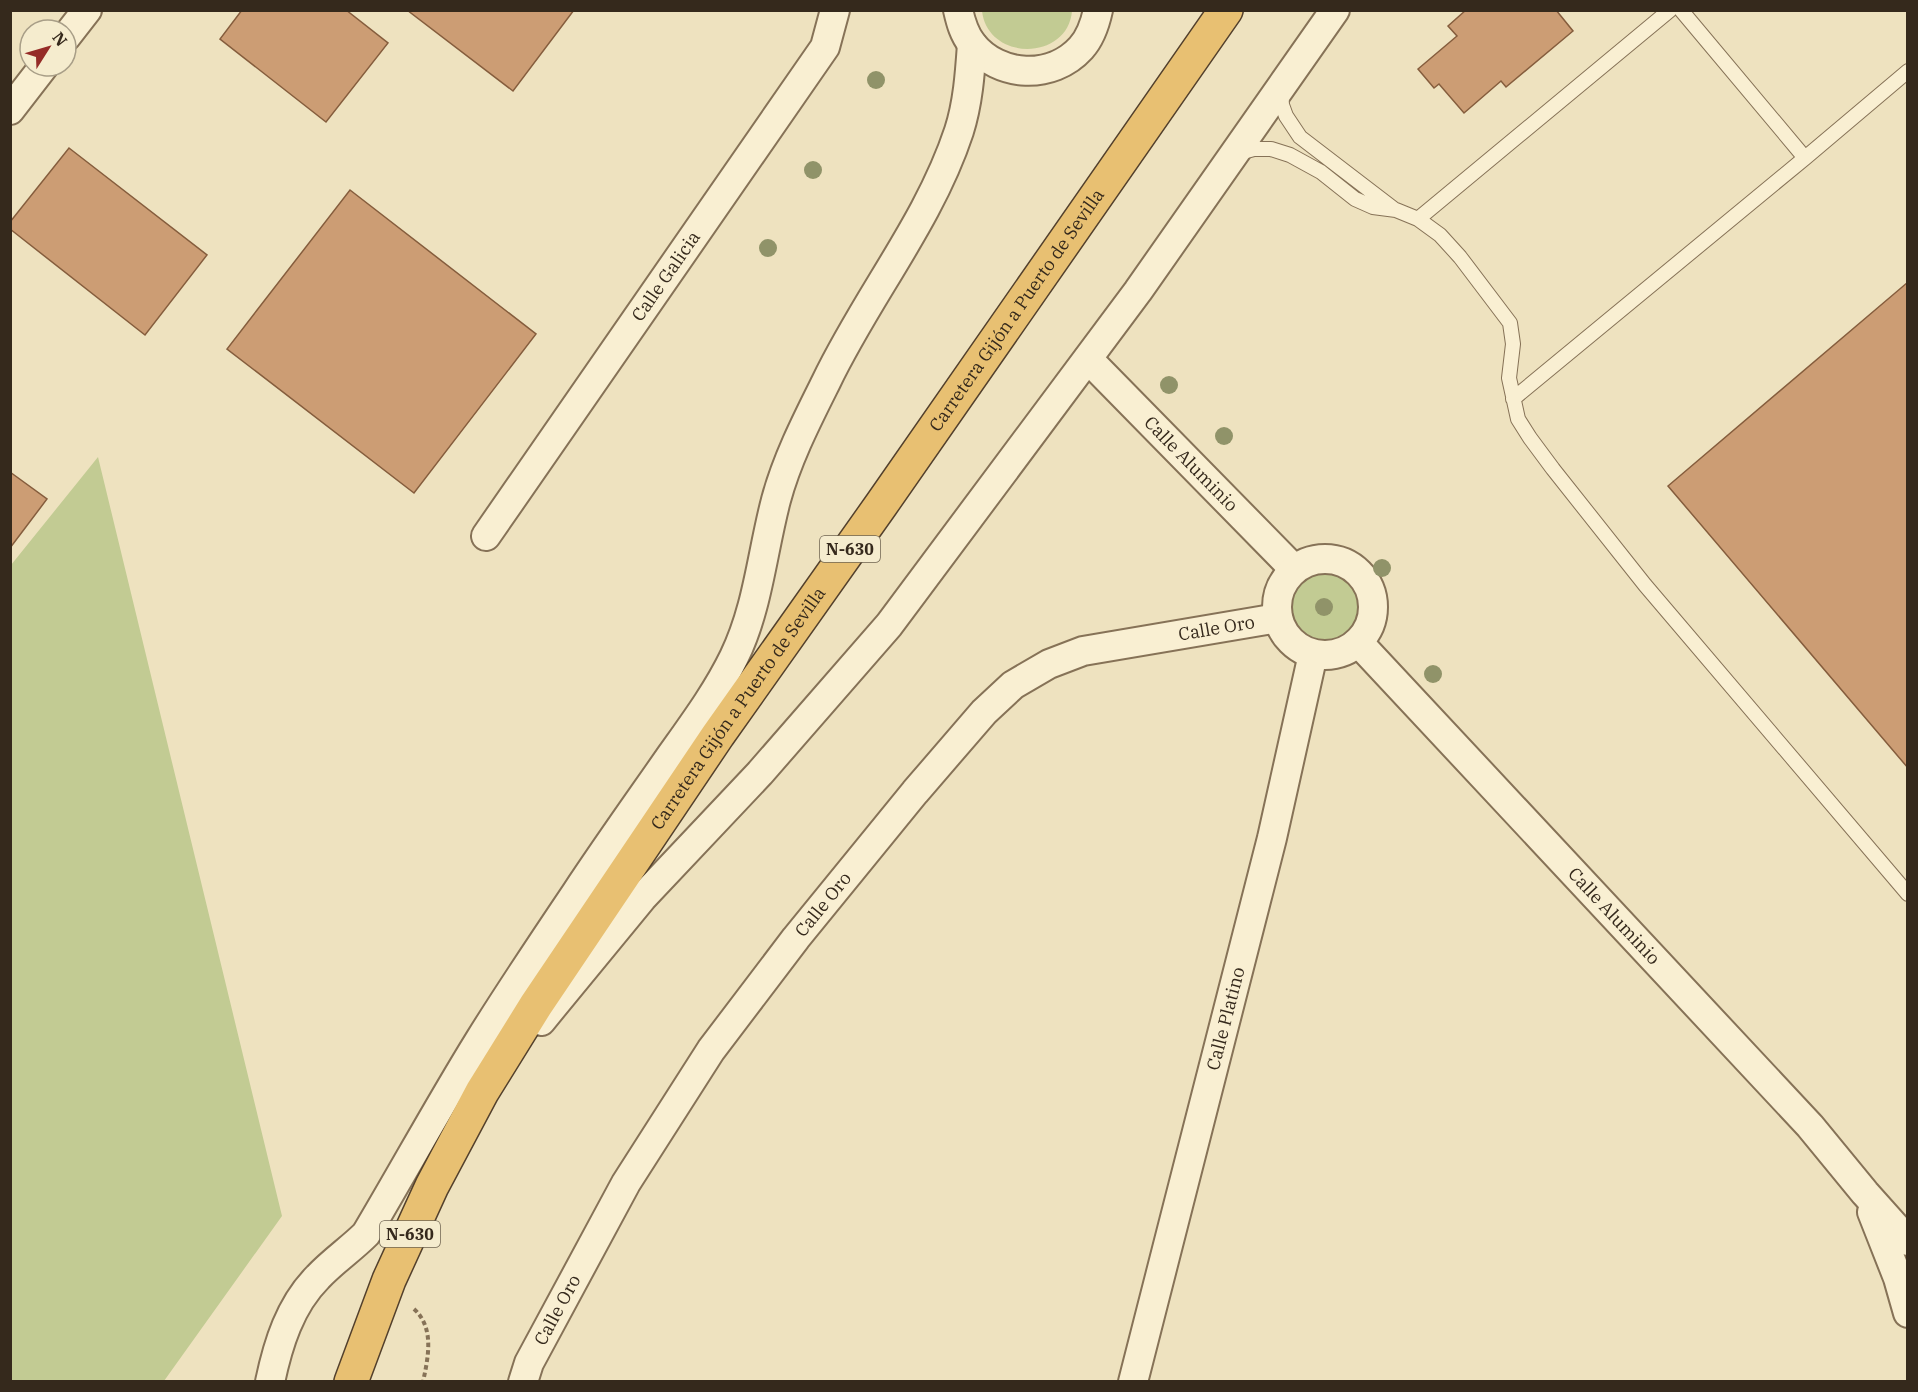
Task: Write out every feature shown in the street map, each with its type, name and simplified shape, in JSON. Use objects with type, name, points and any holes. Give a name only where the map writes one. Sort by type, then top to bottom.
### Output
[{"type":"highway","name":"Carretera Gijón a Puerto de Sevilla","points":[[351,1382],[389,1280],[432,1186],[482,1092],[536,1005],[718,735],[888,496],[1226,10]]},
{"type":"street","name":"Calle Galicia","points":[[486,536],[825,47],[835,10]]},
{"type":"street","points":[[958,10],[962,26],[972,44],[987,58],[1005,68],[1026,72],[1047,69],[1066,61],[1082,48],[1093,30],[1098,10]]},
{"type":"street","points":[[482,1092],[642,898],[760,773],[889,625],[1088,359],[1335,10]]},
{"type":"street","points":[[270,1382],[277,1351],[288,1322],[304,1295],[316,1278],[353,1248],[366,1234],[480,1040],[586,877],[697,719],[734,657],[756,600],[776,499],[791,458],[839,356],[930,201],[945,167],[959,130],[966,102],[972,44]]},
{"type":"street","points":[[10,110],[35,78]]},
{"type":"street","name":"Calle Aluminio","points":[[1088,359],[1294,569]]},
{"type":"street","points":[[1325,559],[1341,561],[1355,570],[1366,582],[1372,597],[1373,613],[1368,629],[1358,642],[1345,651],[1329,655],[1313,654],[1290,641],[1282,631],[1276,605],[1285,579],[1294,569],[1309,561],[1325,559]]},
{"type":"street","name":"Calle Oro","points":[[523,1382],[529,1364],[626,1183],[711,1050],[803,929],[984,712],[1013,685],[1049,664],[1083,651],[1278,618]]},
{"type":"street","name":"Calle Aluminio","points":[[1358,642],[1802,1118],[1908,1240]]},
{"type":"street","name":"Calle Platino","points":[[1133,1382],[1269,849],[1313,654]]},
{"type":"street","points":[[482,1092],[586,877],[718,735]]},
{"type":"street","name":"Calle Aluminio","points":[[1865,1193],[1898,1278],[1908,1313]]},
{"type":"lane","points":[[1418,219],[1670,10]]},
{"type":"lane","points":[[1681,10],[1805,158]]},
{"type":"lane","points":[[1513,399],[1908,71]]},
{"type":"lane","points":[[1281,87],[1282,105],[1286,116],[1300,137],[1396,210]]},
{"type":"lane","points":[[1234,154],[1271,148],[1290,155],[1321,172],[1355,199],[1373,207],[1396,210],[1418,219],[1440,236],[1460,257],[1510,323],[1513,344],[1509,378],[1518,419],[1530,438],[1603,534],[1908,894]]},
{"type":"path","points":[[410,1305],[418,1313],[427,1331],[429,1352],[423,1382]]},
{"type":"green space","points":[[982,10],[1072,11],[1067,27],[1057,39],[1043,46],[1028,49],[1012,47],[998,40],[987,28]]},
{"type":"green space","points":[[98,457],[282,1216],[164,1381],[11,1381],[11,565]]},
{"type":"green space","points":[[1325,559],[1343,563],[1359,573],[1369,589],[1373,607],[1369,625],[1359,641],[1343,651],[1325,655],[1307,651],[1291,641],[1281,625],[1277,607],[1281,589],[1291,573],[1307,563]]},
{"type":"building","points":[[242,10],[346,10],[388,43],[326,122],[220,39]]},
{"type":"building","points":[[407,10],[574,10],[513,91]]},
{"type":"building","points":[[1466,10],[1556,10],[1573,31],[1506,87],[1501,81],[1464,113],[1439,84],[1434,88],[1418,69],[1457,36],[1448,26]]},
{"type":"building","points":[[69,148],[207,255],[145,335],[10,229],[10,222]]},
{"type":"building","points":[[350,190],[536,334],[414,493],[227,349]]},
{"type":"building","points":[[1908,282],[1908,768],[1668,486]]},
{"type":"building","points":[[10,472],[47,499],[10,548]]}]
